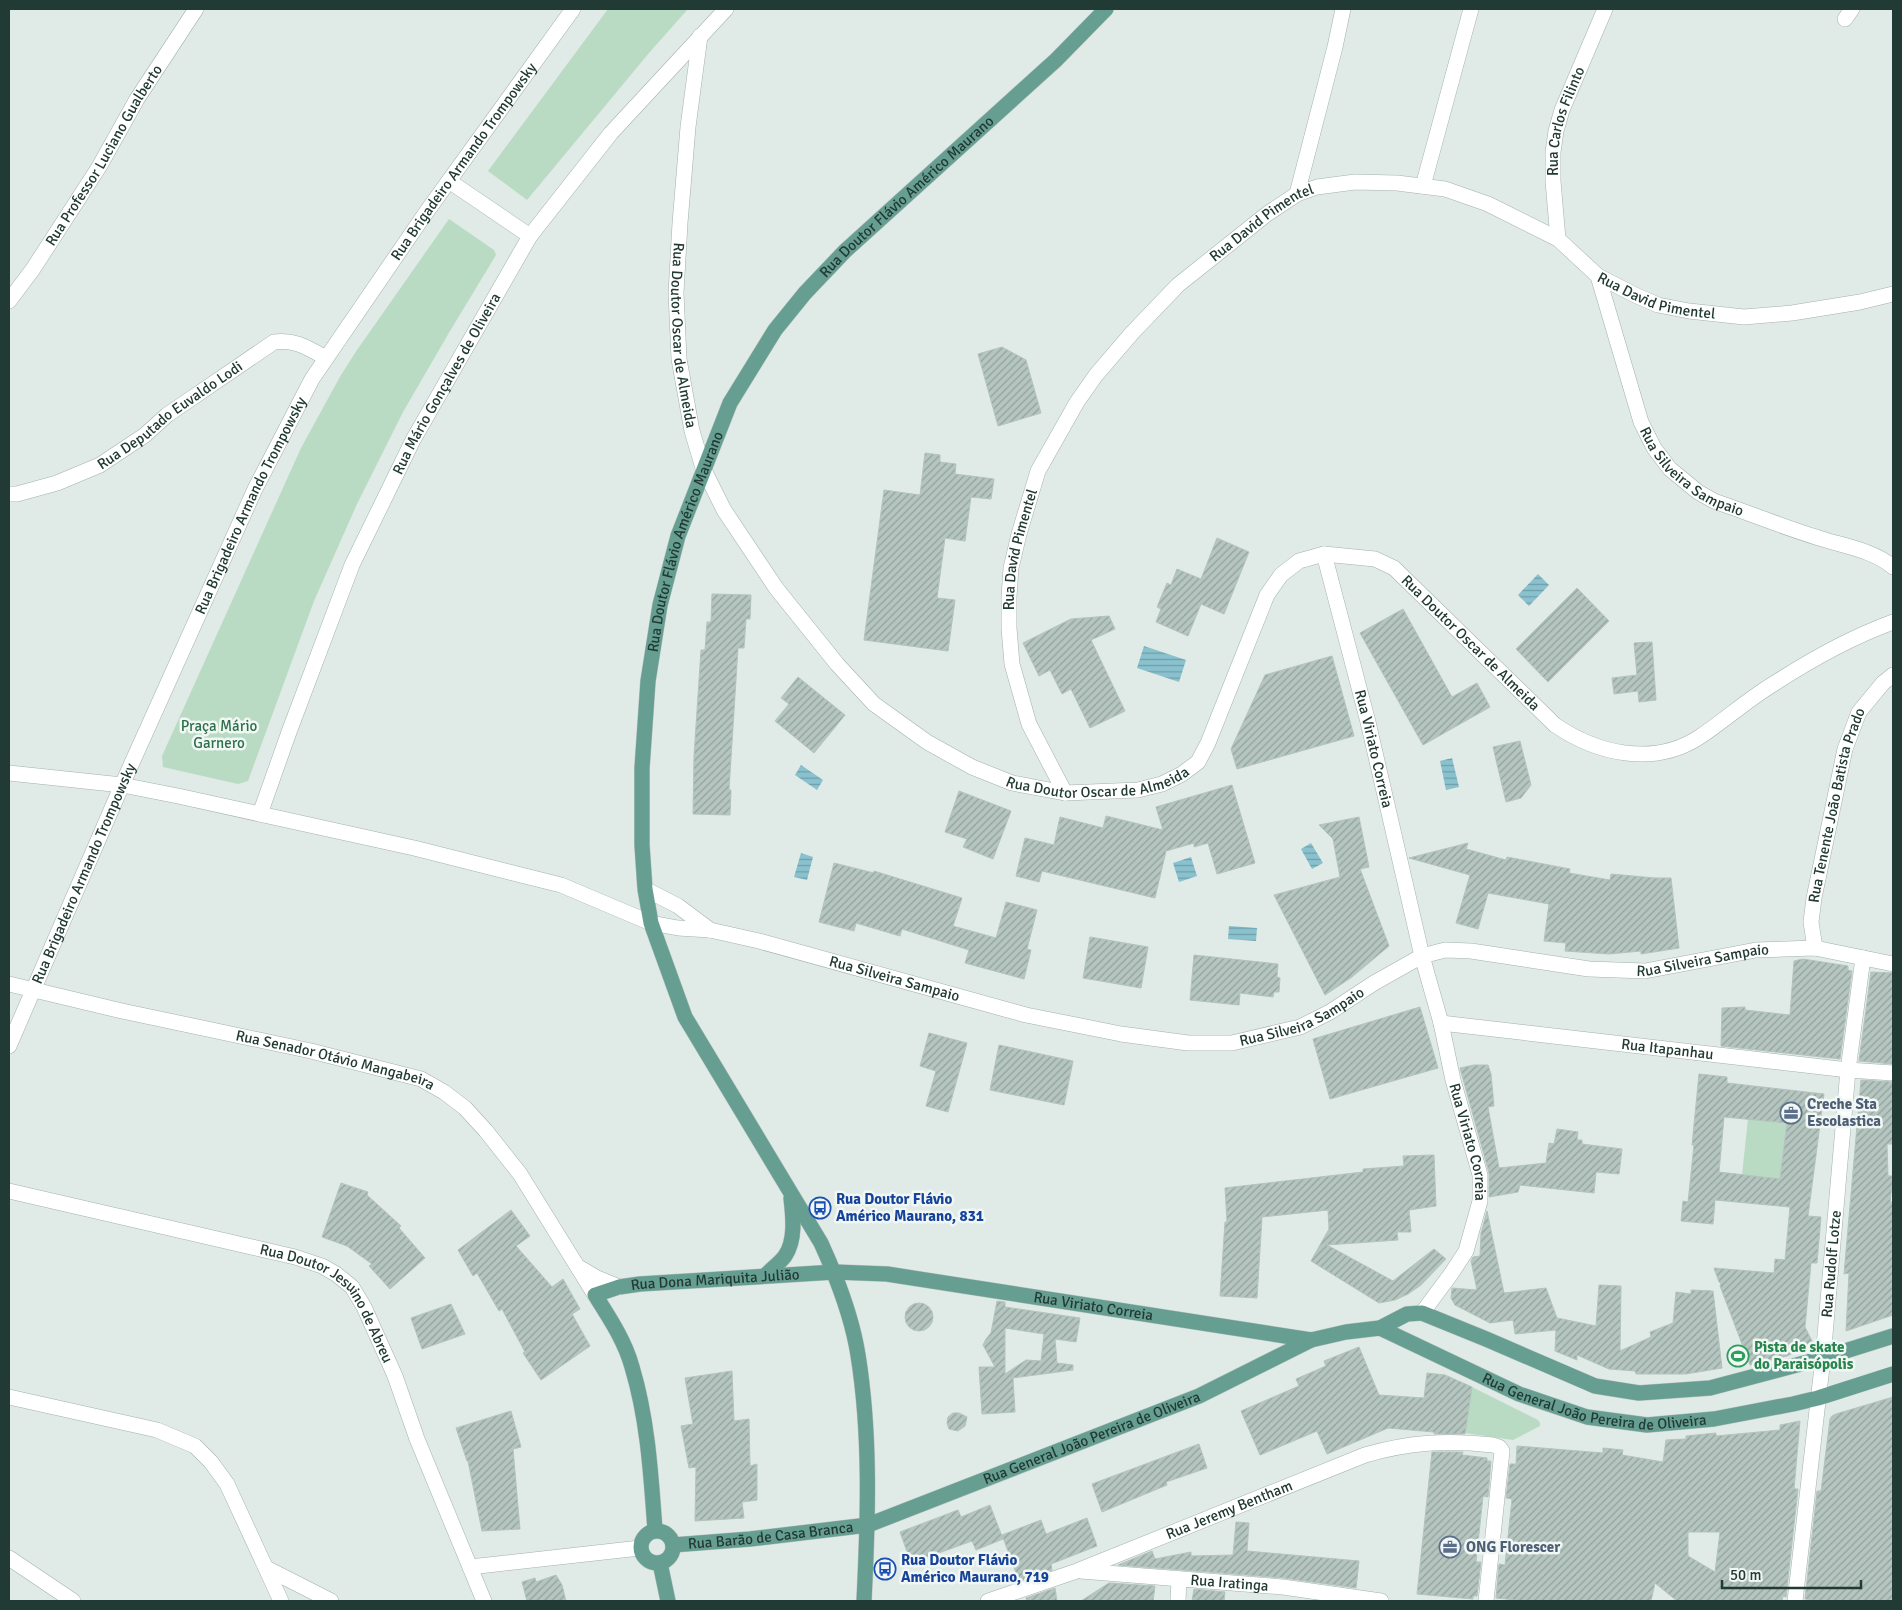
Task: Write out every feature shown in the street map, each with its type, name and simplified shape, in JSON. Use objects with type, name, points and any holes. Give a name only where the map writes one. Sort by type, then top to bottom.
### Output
[{"type":"main road","name":"Rua Doutor Flávio Américo Maurano","points":[[864,1601],[868,1524],[864,1405],[858,1353],[835,1272],[822,1243],[685,1017],[651,923],[642,845],[642,768],[648,681],[660,605],[675,544],[703,468],[730,403],[775,330],[805,293],[845,251],[1056,60],[1106,9]]},
{"type":"main road","name":"Rua Doutor Flávio Américo Maurano","points":[[765,1276],[785,1256],[790,1244],[793,1217],[791,1194]]},
{"type":"main road","name":"Rua Viriato Correia","points":[[835,1272],[887,1274],[1311,1340],[1346,1332],[1380,1328],[1407,1314],[1422,1313]]},
{"type":"main road","name":"Rua Dona Mariquita Julião","points":[[595,1295],[618,1287],[640,1284],[835,1272]]},
{"type":"main road","name":"Rua Senador Otávio Mangabeira","points":[[595,1295],[613,1324],[632,1365],[642,1405],[650,1466],[655,1530]]},
{"type":"main road","name":"Rua General João Pereira de Oliveira","points":[[1422,1313],[1595,1386],[1640,1392],[1710,1388],[1823,1358],[1893,1336]]},
{"type":"main road","name":"Rua General João Pereira de Oliveira","points":[[1380,1328],[1519,1394],[1586,1417],[1648,1425],[1714,1419],[1818,1398],[1893,1374]]},
{"type":"main road","name":"Rua General João Pereira de Oliveira","points":[[868,1524],[1199,1396],[1311,1340]]},
{"type":"main road","name":"Rua Barão de Casa Branca","points":[[673,1545],[750,1540],[868,1524]]},
{"type":"main road","points":[[655,1530],[667,1534],[673,1545],[670,1557],[660,1563],[651,1562],[643,1557],[640,1548],[644,1536],[655,1530]]},
{"type":"main road","points":[[660,1563],[668,1601]]},
{"type":"street","name":"Rua Professor Luciano Gualberto","points":[[9,301],[33,269],[99,167],[137,99],[196,9]]},
{"type":"street","name":"Rua Brigadeiro Armando Trompowsky","points":[[9,1046],[122,785],[255,489],[312,379],[449,180],[573,9]]},
{"type":"street","name":"Rua Mário Gonçalves de Oliveira","points":[[260,814],[292,723],[352,566],[413,440],[530,236],[611,133],[726,9]]},
{"type":"street","points":[[1297,194],[1335,47],[1342,9]]},
{"type":"street","points":[[1423,186],[1471,9]]},
{"type":"street","name":"Rua Carlos Filinto","points":[[1558,239],[1553,181],[1553,152],[1556,132],[1562,110],[1605,9]]},
{"type":"street","name":"Rua Doutor Oscar de Almeida","points":[[700,36],[688,127],[676,293],[678,359],[692,431],[703,468],[724,510],[776,588],[837,664],[874,704],[927,742],[972,766],[1012,783],[1065,793],[1138,790],[1162,784],[1182,774],[1198,762],[1208,742],[1267,595],[1281,575],[1299,561],[1324,554],[1375,559],[1394,568],[1555,725],[1571,736],[1597,747],[1629,754],[1653,753],[1678,748],[1697,739],[1774,683],[1864,633],[1893,622]]},
{"type":"street","points":[[449,180],[530,236]]},
{"type":"street","name":"Rua David Pimentel","points":[[1065,793],[1029,724],[1012,664],[1009,628],[1009,597],[1012,568],[1021,525],[1038,471],[1077,402],[1096,374],[1132,333],[1178,285],[1267,214],[1297,194],[1317,187],[1355,182],[1397,183],[1444,189],[1488,204],[1558,239],[1598,276],[1658,305],[1744,317],[1792,313],[1860,302],[1893,294]]},
{"type":"street","name":"Rua Silveira Sampaio","points":[[1598,276],[1641,422],[1654,448],[1670,469],[1698,492],[1714,501],[1818,538],[1854,548],[1879,558],[1893,567]]},
{"type":"street","name":"Rua Deputado Euvaldo Lodi","points":[[9,494],[18,494],[57,483],[100,465],[145,435],[168,415],[274,342],[285,341],[300,344],[326,358]]},
{"type":"street","name":"Rua Viriato Correia","points":[[1324,554],[1368,722],[1422,956],[1453,1080],[1480,1175],[1480,1200],[1466,1251],[1422,1313]]},
{"type":"street","name":"Rua Tenente João Batista Prado","points":[[1815,948],[1811,922],[1814,898],[1845,749],[1859,712],[1883,683],[1893,675]]},
{"type":"street","name":"Rua Silveira Sampaio","points":[[9,773],[122,785],[414,848],[561,885],[651,923],[678,928],[710,930],[759,941],[1026,1015],[1121,1034],[1188,1043],[1232,1043],[1300,1027],[1330,1012],[1374,983],[1422,956],[1445,950],[1471,951],[1589,969],[1645,971],[1756,950],[1815,948],[1893,964]]},
{"type":"street","name":"Rua Silveira Sampaio","points":[[646,889],[678,906],[710,930]]},
{"type":"street","name":"Rua Rudolf Lotze","points":[[1795,1601],[1823,1358],[1848,1070],[1863,958]]},
{"type":"street","name":"Rua Senador Otávio Mangabeira","points":[[9,984],[34,988],[122,1011],[311,1051],[420,1079],[444,1092],[465,1108],[486,1131],[520,1174],[595,1295]]},
{"type":"street","name":"Rua Itapanhau","points":[[1440,1023],[1848,1070],[1893,1073]]},
{"type":"street","name":"Rua Doutor Jesuino de Abreu","points":[[9,1191],[295,1257],[322,1266],[352,1287],[364,1306],[394,1376],[417,1439],[484,1601]]},
{"type":"street","name":"Rua Senador Otávio Mangabeira","points":[[577,1266],[597,1278],[618,1287]]},
{"type":"street","points":[[9,1397],[157,1430],[195,1446],[211,1462],[227,1484],[268,1569],[281,1601]]},
{"type":"street","name":"Rua Jeremy Bentham","points":[[988,1601],[1077,1570],[1365,1455],[1395,1446],[1429,1442],[1474,1443],[1497,1446],[1503,1454],[1486,1601]]},
{"type":"street","points":[[470,1567],[640,1548]]},
{"type":"street","points":[[9,1558],[73,1601]]},
{"type":"street","points":[[268,1569],[331,1601]]},
{"type":"street","name":"Rua Iratinga","points":[[1077,1570],[1283,1587],[1381,1601]]},
{"type":"street","points":[[1178,1601],[1179,1579]]},
{"type":"green space","points":[[608,9],[688,9],[527,200],[488,171]]},
{"type":"green space","name":"Praça Mário Garnero","points":[[449,219],[494,250],[496,255],[403,412],[357,504],[314,601],[248,781],[238,784],[163,767],[162,756],[301,448],[357,350]]},
{"type":"green space","points":[[1748,1119],[1787,1123],[1780,1179],[1742,1175]]},
{"type":"green space","points":[[1472,1387],[1538,1420],[1540,1426],[1513,1440],[1465,1433]]},
{"type":"water","points":[[1538,574],[1549,585],[1529,606],[1518,595]]},
{"type":"water","points":[[1144,646],[1186,660],[1179,682],[1137,668]]},
{"type":"water","points":[[1452,758],[1459,787],[1446,790],[1440,761]]},
{"type":"water","points":[[801,765],[823,780],[817,790],[795,775]]},
{"type":"water","points":[[1311,843],[1323,863],[1312,869],[1301,849]]},
{"type":"water","points":[[801,853],[813,857],[807,880],[794,877]]},
{"type":"water","points":[[1191,857],[1197,876],[1179,882],[1173,863]]},
{"type":"water","points":[[1229,926],[1257,928],[1256,941],[1228,939]]},
{"type":"building","points":[[1002,347],[1026,360],[1041,413],[998,426],[978,354]]},
{"type":"building","points":[[925,453],[940,455],[940,462],[956,464],[955,474],[994,479],[991,499],[971,497],[965,541],[945,538],[937,598],[955,600],[948,651],[864,640],[884,490],[920,495]]},
{"type":"building","points":[[1217,538],[1249,552],[1224,614],[1201,604],[1188,636],[1156,622],[1161,609],[1157,607],[1167,583],[1171,585],[1177,569],[1201,579]]},
{"type":"building","points":[[1577,588],[1609,621],[1548,682],[1516,649]]},
{"type":"building","points":[[712,594],[751,595],[750,619],[746,619],[744,648],[738,648],[729,790],[731,790],[730,815],[693,814],[694,756],[701,650],[705,650],[707,622],[711,622]]},
{"type":"building","points":[[1403,609],[1452,697],[1477,683],[1490,707],[1423,745],[1360,633]]},
{"type":"building","points":[[1109,616],[1115,629],[1091,640],[1125,711],[1090,728],[1071,689],[1062,694],[1050,670],[1039,676],[1023,643],[1071,619]]},
{"type":"building","points":[[1652,642],[1656,700],[1639,702],[1638,691],[1614,694],[1612,678],[1637,675],[1634,643]]},
{"type":"building","points":[[1332,656],[1354,736],[1237,769],[1231,749],[1265,675]]},
{"type":"building","points":[[798,677],[845,715],[814,753],[775,721],[789,704],[781,698]]},
{"type":"building","points":[[1520,741],[1531,785],[1521,798],[1506,802],[1493,747]]},
{"type":"building","points":[[1232,785],[1255,863],[1217,874],[1208,843],[1194,847],[1194,843],[1166,851],[1155,898],[1042,871],[1039,882],[1016,876],[1025,838],[1054,845],[1060,817],[1103,828],[1106,816],[1163,830],[1156,807]]},
{"type":"building","points":[[959,791],[1011,811],[993,859],[963,847],[967,839],[945,832]]},
{"type":"building","points":[[1359,817],[1369,867],[1360,869],[1389,946],[1352,977],[1325,995],[1274,895],[1340,877],[1333,839],[1319,825]]},
{"type":"building","points":[[1468,843],[1466,849],[1506,860],[1507,857],[1570,869],[1569,873],[1610,880],[1611,874],[1671,878],[1679,948],[1641,954],[1641,951],[1609,954],[1565,951],[1566,943],[1544,941],[1549,904],[1488,893],[1478,929],[1456,923],[1470,875],[1409,858]]},
{"type":"building","points":[[834,863],[874,873],[874,871],[962,898],[953,926],[996,938],[1006,902],[1037,910],[1027,949],[1031,950],[1024,979],[965,963],[969,950],[902,929],[900,936],[856,923],[854,931],[819,922]]},
{"type":"building","points":[[1090,937],[1148,947],[1141,988],[1083,978]]},
{"type":"building","points":[[1194,955],[1278,964],[1279,992],[1274,992],[1273,997],[1240,993],[1239,1005],[1190,1000]]},
{"type":"building","points":[[1803,959],[1848,966],[1848,970],[1852,971],[1840,1059],[1721,1046],[1722,1008],[1745,1007],[1745,1010],[1790,1015],[1794,961]]},
{"type":"building","points":[[1871,972],[1893,973],[1893,1064],[1859,1061]]},
{"type":"building","points":[[1420,1007],[1438,1068],[1330,1099],[1313,1039]]},
{"type":"building","points":[[929,1033],[967,1043],[948,1112],[926,1106],[936,1071],[920,1066]]},
{"type":"building","points":[[999,1045],[1073,1061],[1064,1105],[990,1090]]},
{"type":"building","points":[[1488,1065],[1491,1074],[1494,1106],[1488,1107],[1499,1168],[1546,1163],[1549,1143],[1554,1144],[1557,1129],[1578,1132],[1577,1140],[1582,1140],[1582,1144],[1622,1149],[1619,1174],[1596,1172],[1594,1193],[1520,1185],[1518,1192],[1489,1197],[1489,1173],[1460,1068]]},
{"type":"building","points":[[1699,1074],[1727,1077],[1727,1083],[1824,1094],[1808,1216],[1821,1217],[1817,1263],[1811,1263],[1805,1327],[1813,1343],[1787,1356],[1750,1365],[1714,1268],[1774,1273],[1775,1259],[1785,1260],[1790,1207],[1715,1200],[1713,1224],[1681,1221],[1683,1201],[1688,1202],[1694,1145],[1692,1145]],"holes":[[[1724,1117],[1787,1123],[1780,1179],[1719,1172]]]},
{"type":"building","points":[[1861,1080],[1893,1082],[1893,1144],[1887,1144],[1888,1176],[1893,1176],[1890,1202],[1893,1202],[1893,1315],[1846,1331],[1849,1273],[1844,1274]]},
{"type":"building","points":[[1434,1155],[1436,1206],[1409,1210],[1411,1232],[1397,1232],[1398,1240],[1327,1245],[1393,1281],[1434,1249],[1446,1259],[1421,1285],[1408,1294],[1395,1300],[1379,1303],[1311,1261],[1329,1229],[1328,1210],[1262,1217],[1257,1298],[1220,1296],[1225,1222],[1227,1222],[1225,1188],[1363,1172],[1363,1169],[1404,1166],[1403,1156]]},
{"type":"building","points":[[341,1183],[368,1192],[367,1195],[401,1226],[399,1228],[425,1258],[390,1289],[369,1266],[372,1264],[347,1246],[322,1237]]},
{"type":"building","points":[[511,1210],[530,1236],[516,1246],[552,1287],[563,1279],[580,1309],[572,1314],[590,1346],[541,1380],[523,1353],[525,1352],[502,1309],[499,1311],[477,1273],[473,1276],[458,1250]]},
{"type":"building","points":[[1487,1211],[1504,1293],[1546,1288],[1557,1318],[1596,1326],[1599,1285],[1621,1286],[1620,1351],[1651,1337],[1650,1332],[1673,1323],[1676,1292],[1691,1294],[1691,1290],[1713,1291],[1722,1368],[1686,1374],[1636,1374],[1635,1371],[1609,1369],[1577,1355],[1577,1360],[1555,1351],[1556,1330],[1515,1334],[1513,1320],[1490,1323],[1455,1305],[1451,1298],[1452,1288],[1477,1290],[1471,1261],[1473,1257],[1480,1256],[1481,1233]]},
{"type":"building","points":[[997,1301],[1005,1302],[1005,1307],[1080,1318],[1076,1342],[1055,1339],[1057,1363],[1073,1365],[1073,1370],[1013,1378],[1015,1412],[982,1414],[979,1367],[995,1367],[983,1345],[991,1333]],"holes":[[[1005,1328],[1044,1334],[1041,1361],[1026,1360],[1005,1374]]]},
{"type":"building","points":[[919,1303],[929,1307],[933,1317],[929,1327],[919,1331],[909,1327],[905,1317],[909,1307]]},
{"type":"building","points":[[451,1304],[465,1334],[422,1349],[411,1318]]},
{"type":"building","points":[[1359,1347],[1379,1395],[1424,1398],[1427,1373],[1445,1375],[1472,1387],[1465,1434],[1434,1434],[1434,1432],[1388,1428],[1327,1454],[1317,1431],[1260,1455],[1241,1411],[1299,1386],[1296,1379],[1326,1366],[1324,1361]]},
{"type":"building","points":[[732,1371],[734,1421],[749,1419],[750,1466],[757,1464],[757,1500],[742,1502],[744,1518],[695,1521],[696,1467],[689,1468],[681,1426],[693,1424],[685,1378]]},
{"type":"building","points":[[1893,1397],[1893,1601],[1821,1601],[1805,1599],[1817,1491],[1821,1491],[1830,1419],[1836,1414]]},
{"type":"building","points":[[511,1411],[521,1447],[513,1449],[520,1529],[482,1531],[468,1461],[456,1428]]},
{"type":"building","points":[[953,1413],[959,1413],[967,1417],[965,1426],[958,1431],[949,1429],[947,1423],[948,1417]]},
{"type":"building","points":[[1800,1421],[1794,1489],[1798,1489],[1786,1597],[1783,1596],[1782,1601],[1677,1601],[1655,1583],[1651,1601],[1525,1601],[1496,1598],[1499,1564],[1505,1565],[1512,1499],[1506,1498],[1510,1464],[1516,1464],[1517,1446],[1603,1453],[1603,1448],[1623,1450],[1622,1455],[1663,1462],[1666,1440],[1686,1439],[1686,1436],[1716,1433],[1716,1436],[1780,1430],[1780,1425]],"holes":[[[1688,1532],[1720,1532],[1715,1572],[1688,1556]]]},
{"type":"building","points":[[1199,1444],[1207,1468],[1166,1482],[1167,1485],[1102,1512],[1092,1484]]},
{"type":"building","name":"ONG Florescer","points":[[1432,1452],[1463,1452],[1462,1455],[1487,1458],[1487,1461],[1491,1461],[1488,1497],[1483,1496],[1476,1562],[1481,1562],[1477,1596],[1473,1596],[1473,1599],[1417,1594]]},
{"type":"building","points":[[990,1505],[1003,1539],[976,1550],[972,1541],[911,1563],[900,1532],[958,1510],[961,1517]]},
{"type":"building","points":[[1087,1518],[1097,1546],[1051,1564],[1052,1570],[1019,1581],[1002,1535],[1041,1520],[1046,1534]]},
{"type":"building","points":[[1236,1522],[1249,1523],[1247,1551],[1359,1561],[1356,1588],[1284,1578],[1118,1565],[1152,1551],[1155,1559],[1191,1552],[1191,1556],[1233,1555]]},
{"type":"building","points":[[556,1575],[562,1585],[566,1601],[527,1601],[522,1582],[535,1578],[536,1582]]},
{"type":"building","points":[[1109,1583],[1155,1586],[1153,1601],[1081,1601]]},
{"type":"building","points":[[1055,1588],[1057,1601],[1027,1601],[1026,1598]]},
{"type":"building","points":[[1194,1589],[1225,1592],[1224,1601],[1192,1601]]},
{"type":"place","name":"Creche Sta Escolastica","points":[[1791,1113]]},
{"type":"place","name":"Rua Doutor Flávio Américo Maurano, 831","points":[[820,1208]]},
{"type":"place","name":"Pista de skate do Paraisópolis","points":[[1738,1356]]},
{"type":"place","name":"ONG Florescer","points":[[1450,1547]]},
{"type":"place","name":"Rua Doutor Flávio Américo Maurano, 719","points":[[885,1569]]}]
